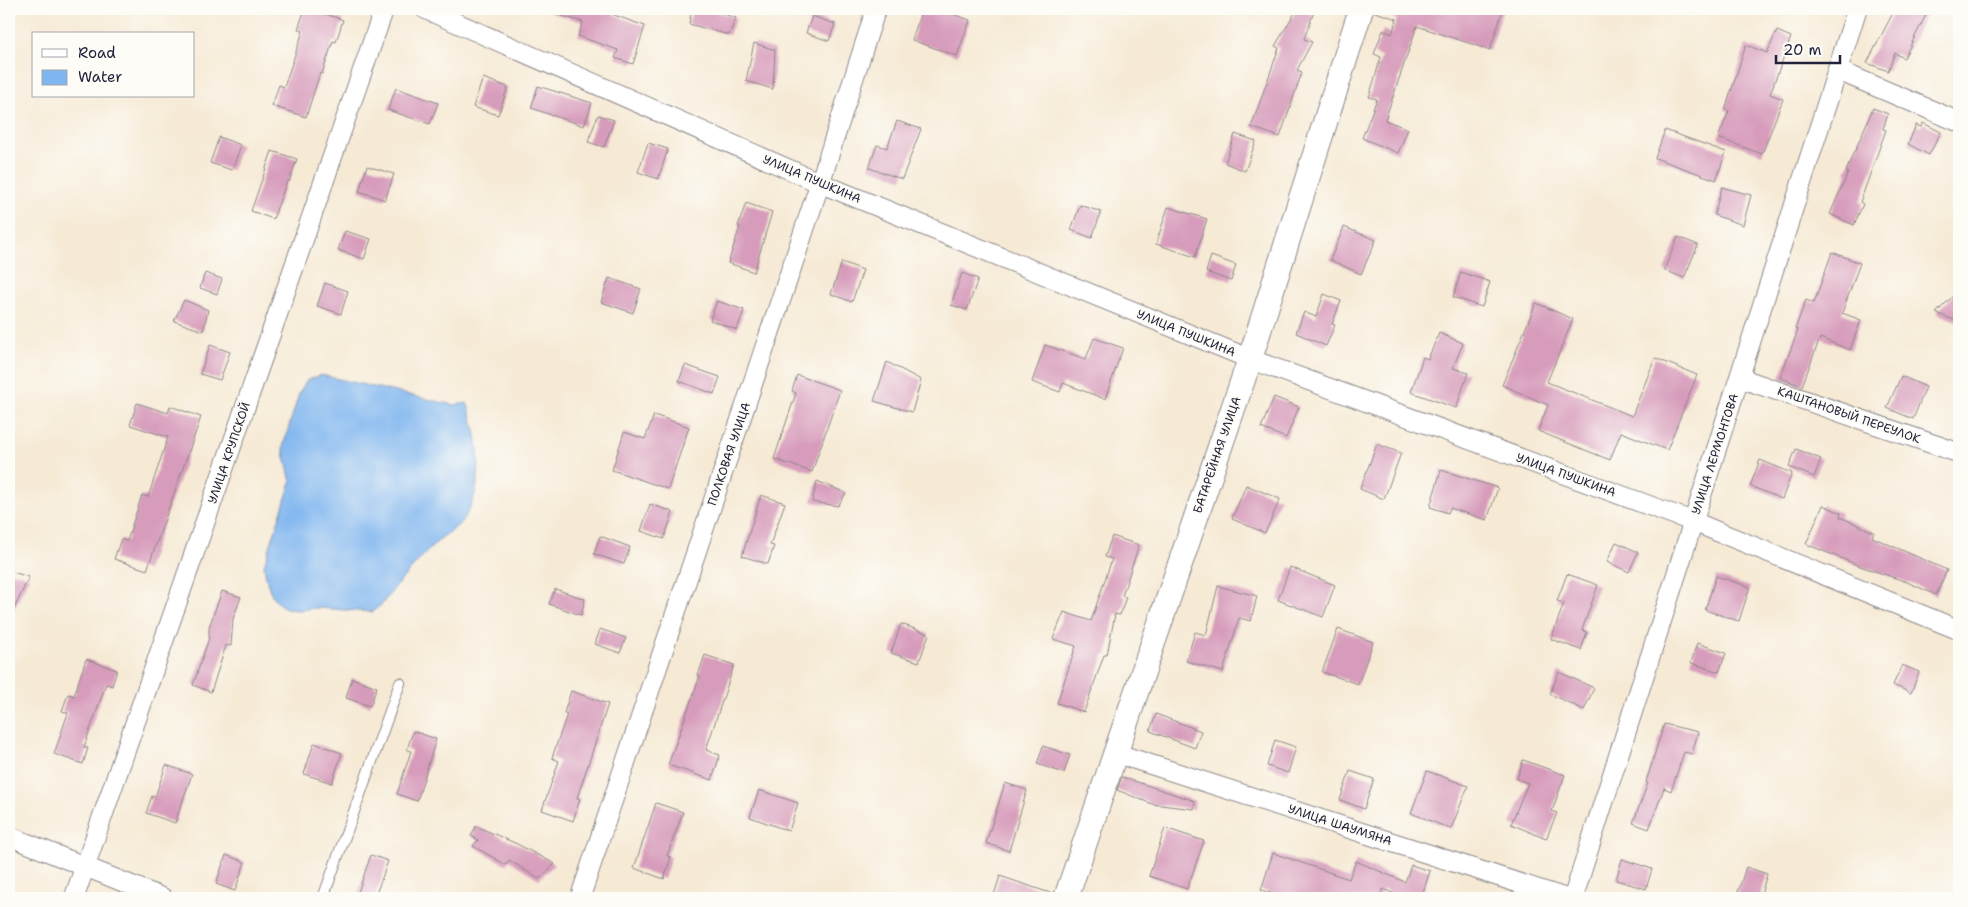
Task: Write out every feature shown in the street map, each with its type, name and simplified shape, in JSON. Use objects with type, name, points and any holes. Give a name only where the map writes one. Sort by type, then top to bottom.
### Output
[{"type":"street","name":"УЛИЦА КРУПСКОЙ","points":[[74,898],[384,9]]},
{"type":"street","name":"УЛИЦА ПУШКИНА","points":[[425,9],[820,183],[1250,359],[1694,522],[1959,630]]},
{"type":"street","name":"ПОЛКОВАЯ УЛИЦА","points":[[580,898],[820,183],[876,9]]},
{"type":"street","name":"БАТАРЕЙНАЯ УЛИЦА","points":[[1066,898],[1250,359],[1362,9]]},
{"type":"street","name":"УЛИЦА ЛЕРМОНТОВА","points":[[1573,898],[1857,9]]},
{"type":"street","points":[[1838,70],[1959,122]]},
{"type":"street","name":"КАШТАНОВЫЙ ПЕРЕУЛОК","points":[[1740,378],[1959,453]]},
{"type":"street","name":"УЛИЦА ШАУМЯНА","points":[[1115,753],[1564,898]]},
{"type":"street","points":[[9,836],[163,898]]},
{"type":"lane","points":[[323,898],[400,683]]},
{"type":"water","points":[[321,375],[453,405],[467,403],[476,432],[479,464],[478,479],[470,508],[460,524],[431,548],[382,604],[372,612],[317,608],[289,609],[282,606],[272,595],[267,581],[264,565],[291,482],[283,448],[285,439],[299,394],[306,381]]},
{"type":"building","points":[[305,9],[311,9],[343,20],[336,42],[333,41],[322,74],[320,73],[306,117],[272,106],[279,85],[284,87],[303,31],[298,29]]},
{"type":"building","points":[[553,9],[616,9],[614,15],[645,26],[633,64],[615,58],[618,50],[578,36],[583,22],[552,13]]},
{"type":"building","points":[[692,9],[710,9],[736,18],[729,35],[689,24]]},
{"type":"building","points":[[922,9],[938,9],[970,20],[957,56],[912,40]]},
{"type":"building","points":[[1297,9],[1315,9],[1304,39],[1312,42],[1297,70],[1302,72],[1280,137],[1251,127],[1279,48],[1275,46]]},
{"type":"building","points":[[1375,9],[1503,9],[1490,50],[1417,26],[1385,120],[1408,129],[1398,153],[1362,138],[1377,99],[1369,97],[1381,57],[1374,54],[1383,30],[1392,34],[1397,19],[1375,12]]},
{"type":"building","points":[[1895,9],[1929,9],[1904,58],[1895,53],[1888,71],[1867,63]]},
{"type":"building","points":[[812,16],[835,24],[829,41],[806,33]]},
{"type":"building","points":[[1777,31],[1791,37],[1770,94],[1783,99],[1762,154],[1718,138],[1729,111],[1725,110],[1746,45],[1767,53]]},
{"type":"building","points":[[754,43],[775,50],[773,89],[746,81]]},
{"type":"building","points":[[483,78],[508,87],[498,115],[473,107]]},
{"type":"building","points":[[538,86],[592,103],[584,126],[531,108]]},
{"type":"building","points":[[396,88],[438,103],[430,124],[388,110]]},
{"type":"building","points":[[1873,108],[1888,114],[1883,129],[1886,130],[1860,202],[1863,204],[1854,225],[1830,214]]},
{"type":"building","points":[[598,115],[614,120],[604,147],[588,142]]},
{"type":"building","points":[[897,121],[921,129],[902,179],[869,168],[877,145],[887,148]]},
{"type":"building","points":[[1923,123],[1941,132],[1929,155],[1908,144],[1916,125],[1921,127]]},
{"type":"building","points":[[1665,130],[1726,152],[1716,180],[1655,158]]},
{"type":"building","points":[[1235,134],[1256,141],[1245,171],[1225,163]]},
{"type":"building","points":[[219,137],[241,145],[232,170],[210,163]]},
{"type":"building","points":[[648,143],[668,149],[658,179],[638,172]]},
{"type":"building","points":[[272,151],[297,159],[273,219],[251,211]]},
{"type":"building","points":[[367,166],[394,174],[385,200],[359,191]]},
{"type":"building","points":[[1722,187],[1751,195],[1743,225],[1714,215]]},
{"type":"building","points":[[746,203],[772,212],[754,272],[728,263]]},
{"type":"building","points":[[1080,205],[1101,212],[1092,238],[1071,230]]},
{"type":"building","points":[[1168,207],[1207,219],[1195,257],[1156,244]]},
{"type":"building","points":[[1344,227],[1376,240],[1361,274],[1330,260]]},
{"type":"building","points":[[345,231],[371,239],[364,259],[338,250]]},
{"type":"building","points":[[1678,237],[1698,245],[1684,278],[1664,270]]},
{"type":"building","points":[[1832,252],[1860,263],[1842,313],[1861,320],[1850,350],[1820,338],[1802,386],[1780,378],[1798,330],[1795,329],[1806,300],[1814,303]]},
{"type":"building","points":[[1211,256],[1236,265],[1231,281],[1206,272]]},
{"type":"building","points":[[842,262],[863,270],[852,302],[831,294]]},
{"type":"building","points":[[1461,272],[1490,282],[1482,307],[1453,297]]},
{"type":"building","points":[[205,273],[222,279],[217,294],[200,288]]},
{"type":"building","points":[[962,273],[978,279],[967,310],[951,305]]},
{"type":"building","points":[[609,278],[641,289],[633,313],[601,302]]},
{"type":"building","points":[[325,283],[348,291],[341,314],[317,306]]},
{"type":"building","points":[[1959,290],[1959,322],[1936,313]]},
{"type":"building","points":[[1324,294],[1341,301],[1332,324],[1335,325],[1326,346],[1296,333],[1304,312],[1316,317]]},
{"type":"building","points":[[184,300],[208,310],[203,331],[174,321]]},
{"type":"building","points":[[717,301],[744,310],[737,330],[710,320]]},
{"type":"building","points":[[1536,303],[1573,319],[1547,382],[1632,416],[1655,358],[1697,375],[1667,450],[1621,432],[1610,460],[1538,431],[1548,405],[1502,385]]},
{"type":"building","points":[[1439,333],[1463,343],[1453,368],[1468,373],[1456,408],[1411,392],[1423,357],[1428,359]]},
{"type":"building","points":[[1094,338],[1123,348],[1105,399],[1063,383],[1060,392],[1032,382],[1045,345],[1086,359]]},
{"type":"building","points":[[210,345],[230,352],[220,380],[200,374]]},
{"type":"building","points":[[887,362],[921,380],[912,412],[874,401]]},
{"type":"building","points":[[685,365],[720,377],[714,394],[679,381]]},
{"type":"building","points":[[797,375],[840,390],[812,472],[774,459],[796,393],[792,391]]},
{"type":"building","points":[[1901,376],[1926,387],[1913,419],[1887,408]]},
{"type":"building","points":[[1274,397],[1299,407],[1286,438],[1261,428]]},
{"type":"building","points":[[137,403],[168,413],[170,406],[201,417],[147,570],[114,559],[121,539],[127,541],[142,495],[148,497],[168,437],[130,425]]},
{"type":"building","points":[[654,415],[689,427],[668,489],[612,470],[624,432],[645,439]]},
{"type":"building","points":[[1377,444],[1401,453],[1384,499],[1360,489]]},
{"type":"building","points":[[1796,449],[1821,459],[1814,477],[1789,467]]},
{"type":"building","points":[[1760,460],[1792,473],[1782,499],[1750,486]]},
{"type":"building","points":[[1441,470],[1498,488],[1487,520],[1450,508],[1448,513],[1430,507]]},
{"type":"building","points":[[817,481],[846,493],[838,506],[812,502]]},
{"type":"building","points":[[1246,485],[1280,499],[1265,533],[1232,519]]},
{"type":"building","points":[[761,495],[785,503],[770,545],[774,546],[768,564],[742,556]]},
{"type":"building","points":[[650,504],[673,512],[664,539],[641,531]]},
{"type":"building","points":[[1823,505],[1841,513],[1840,517],[1874,532],[1872,537],[1947,570],[1936,595],[1907,582],[1860,566],[1806,544]]},
{"type":"building","points":[[600,536],[630,547],[624,564],[594,554]]},
{"type":"building","points":[[1112,536],[1139,545],[1122,596],[1126,597],[1120,615],[1115,614],[1107,655],[1104,655],[1084,712],[1057,703],[1076,646],[1053,639],[1064,612],[1091,621],[1112,559],[1105,557]]},
{"type":"building","points":[[1616,542],[1638,552],[1629,572],[1607,562]]},
{"type":"building","points":[[1290,567],[1335,585],[1323,617],[1278,600]]},
{"type":"building","points":[[9,571],[29,577],[9,620]]},
{"type":"building","points":[[1567,574],[1598,585],[1582,630],[1587,632],[1581,650],[1551,639],[1564,603],[1557,601]]},
{"type":"building","points":[[1716,576],[1750,587],[1739,621],[1705,610]]},
{"type":"building","points":[[1218,586],[1257,596],[1251,621],[1239,618],[1223,672],[1186,661],[1195,632],[1206,635]]},
{"type":"building","points":[[555,589],[585,599],[581,615],[549,604]]},
{"type":"building","points":[[222,591],[241,597],[233,619],[231,646],[226,645],[211,692],[193,685],[209,638],[209,627]]},
{"type":"building","points":[[901,624],[929,634],[919,662],[891,653]]},
{"type":"building","points":[[600,629],[626,638],[620,653],[595,644]]},
{"type":"building","points":[[1338,629],[1373,642],[1358,684],[1322,672]]},
{"type":"building","points":[[1697,643],[1726,653],[1719,672],[1691,663]]},
{"type":"building","points":[[705,655],[734,665],[706,750],[720,755],[712,780],[668,765],[700,676],[698,675]]},
{"type":"building","points":[[86,659],[117,670],[112,686],[106,684],[84,747],[88,748],[83,764],[54,754],[68,713],[62,711],[68,694],[74,696]]},
{"type":"building","points":[[1902,665],[1919,672],[1911,693],[1893,685]]},
{"type":"building","points":[[1559,672],[1594,688],[1584,710],[1550,694]]},
{"type":"building","points":[[352,678],[377,687],[370,706],[346,698]]},
{"type":"building","points":[[571,691],[608,704],[577,798],[580,799],[573,821],[542,810],[559,761],[552,758],[567,714],[564,713]]},
{"type":"building","points":[[1156,714],[1201,731],[1195,748],[1150,731]]},
{"type":"building","points":[[1664,724],[1698,732],[1692,754],[1684,752],[1671,791],[1664,788],[1649,829],[1633,823],[1648,783],[1646,782]]},
{"type":"building","points":[[413,731],[436,739],[417,801],[397,794],[411,751],[407,750]]},
{"type":"building","points":[[1275,740],[1296,747],[1288,773],[1267,766]]},
{"type":"building","points":[[314,743],[342,753],[332,783],[304,774]]},
{"type":"building","points":[[1043,746],[1070,755],[1064,773],[1037,764]]},
{"type":"building","points":[[1523,760],[1565,775],[1552,811],[1557,813],[1546,839],[1511,824],[1528,783],[1517,779]]},
{"type":"building","points":[[166,765],[192,774],[175,823],[146,813],[152,796],[155,797]]},
{"type":"building","points":[[1350,771],[1374,779],[1364,809],[1340,800]]},
{"type":"building","points":[[1427,771],[1468,786],[1451,829],[1411,813]]},
{"type":"building","points":[[1122,777],[1195,801],[1194,809],[1152,804],[1117,790]]},
{"type":"building","points":[[1005,783],[1027,790],[1009,851],[986,843]]},
{"type":"building","points":[[759,790],[798,803],[789,831],[750,817]]},
{"type":"building","points":[[656,803],[683,812],[667,856],[671,857],[664,879],[634,868]]},
{"type":"building","points":[[476,826],[517,844],[555,864],[539,879],[509,860],[506,865],[473,846],[478,840],[471,836]]},
{"type":"building","points":[[1165,828],[1204,841],[1187,889],[1149,876]]},
{"type":"building","points":[[1273,853],[1349,879],[1356,861],[1405,882],[1411,865],[1430,871],[1421,898],[1399,898],[1400,896],[1383,889],[1379,898],[1285,898],[1261,890]]},
{"type":"building","points":[[226,855],[245,862],[235,891],[216,884]]},
{"type":"building","points":[[371,855],[388,861],[374,898],[356,898]]},
{"type":"building","points":[[1622,859],[1652,869],[1646,889],[1616,880]]},
{"type":"building","points":[[1746,867],[1767,874],[1760,898],[1736,898]]},
{"type":"building","points":[[1000,876],[1053,894],[1053,898],[993,898]]}]
